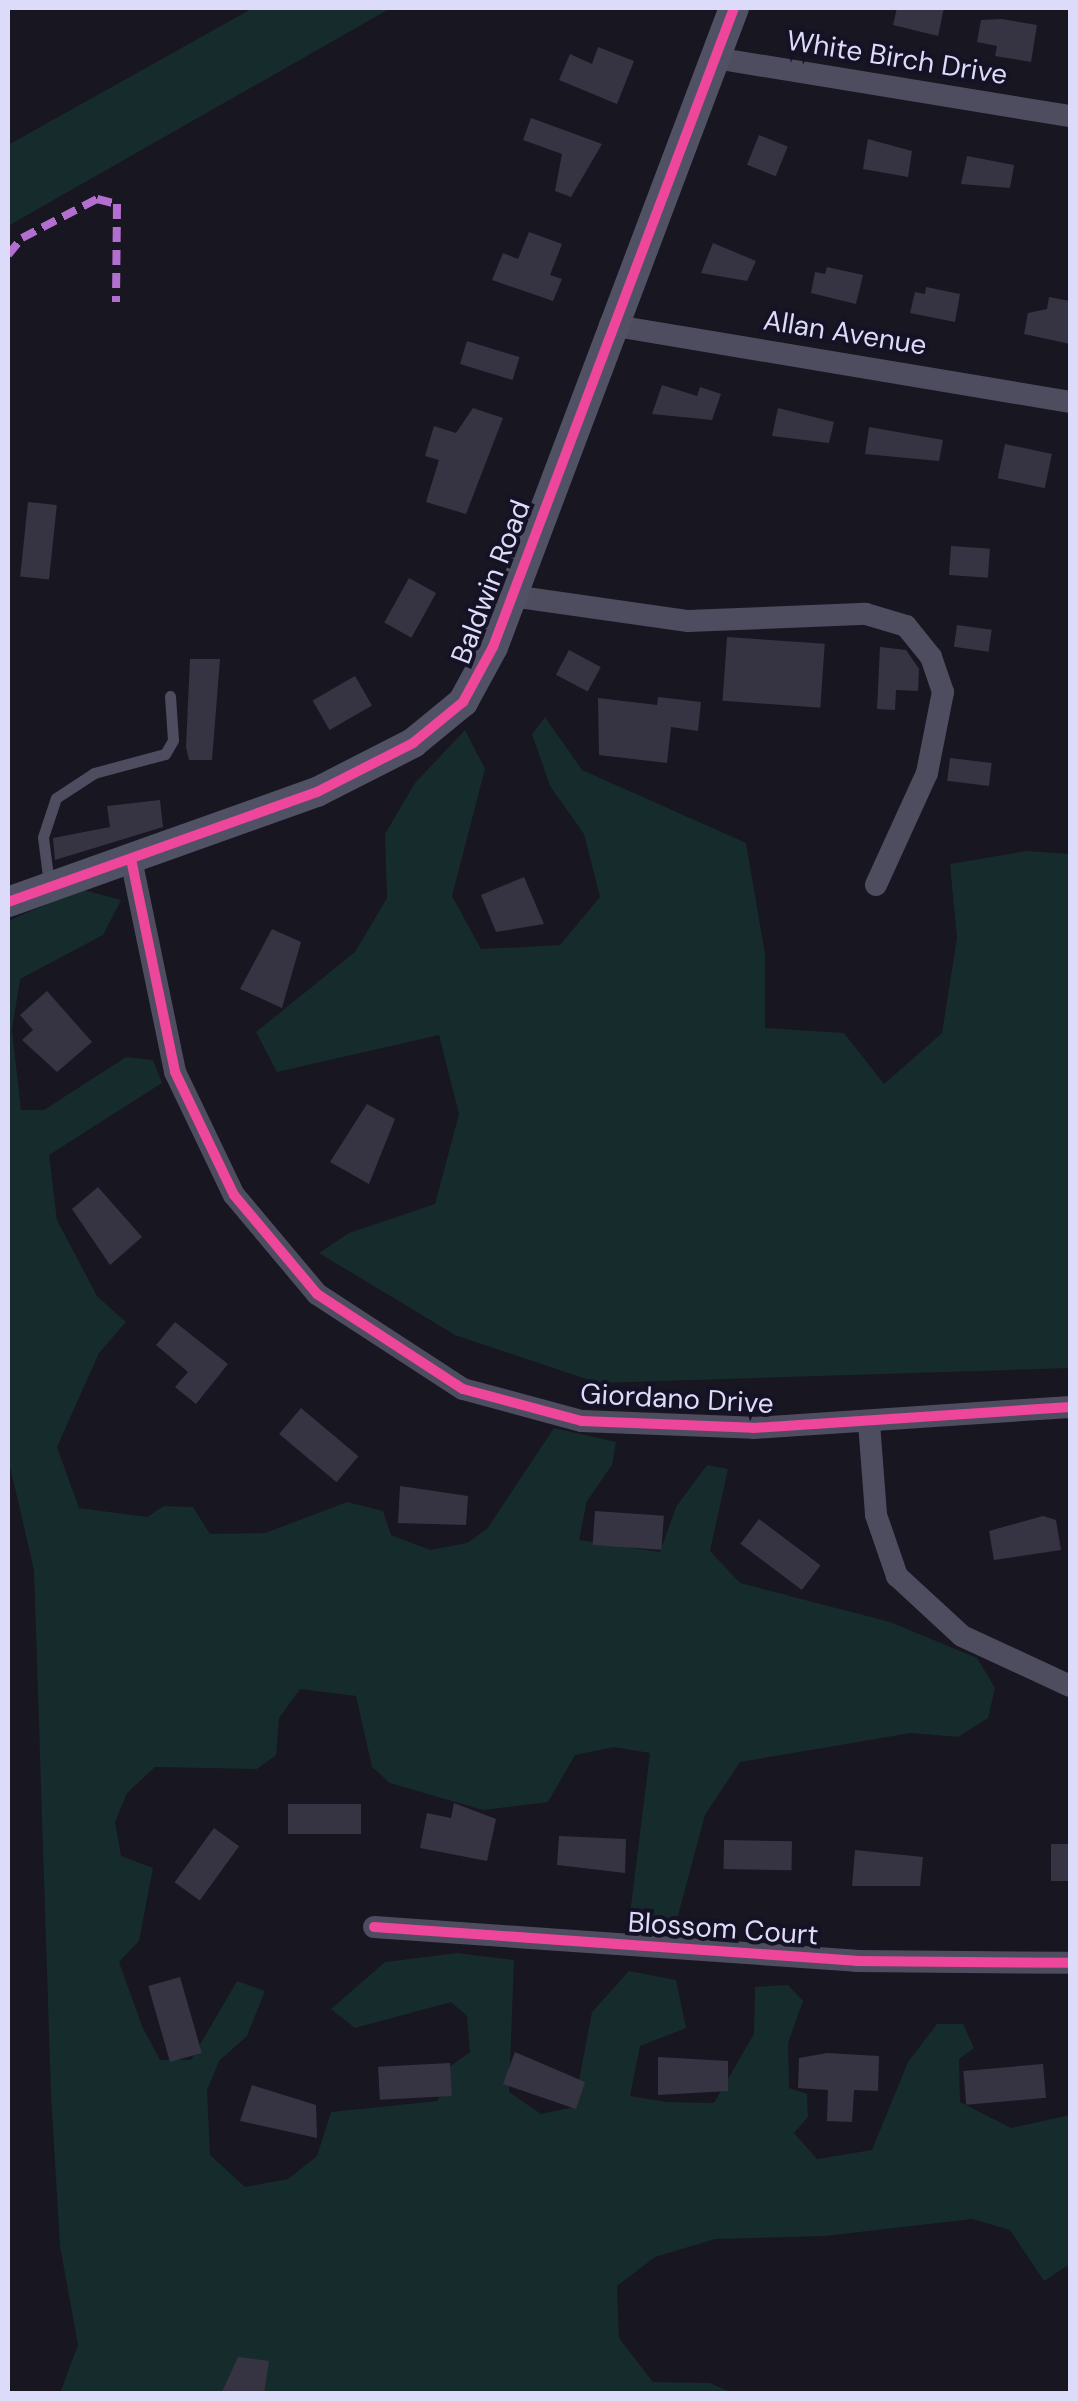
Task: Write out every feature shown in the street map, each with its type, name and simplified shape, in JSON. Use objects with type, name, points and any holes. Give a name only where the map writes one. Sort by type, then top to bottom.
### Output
[{"type":"street","name":"Baldwin Road","points":[[8,902],[317,792],[413,743],[478,680],[734,8]]},
{"type":"street","name":"White Birch Drive","points":[[714,58],[1070,116]]},
{"type":"street","name":"Allan Avenue","points":[[610,326],[1070,402]]},
{"type":"street","points":[[512,596],[688,620],[866,614],[906,626],[930,657],[943,692],[927,773],[876,885]]},
{"type":"street","name":"Giordano Drive","points":[[131,859],[161,1023],[191,1114],[234,1195],[317,1294],[462,1389],[582,1421],[868,1423],[1070,1407]]},
{"type":"street","points":[[868,1423],[876,1515],[897,1576],[962,1636],[1070,1686]]},
{"type":"street","name":"Blossom Court","points":[[374,1927],[856,1961],[1070,1963]]},
{"type":"lane","points":[[50,888],[43,837],[56,798],[94,773],[165,754],[173,740],[170,696]]},
{"type":"green space","points":[[253,8],[391,8],[8,226],[8,145]]},
{"type":"green space","points":[[545,717],[582,770],[746,843],[765,954],[765,1028],[844,1033],[884,1084],[942,1033],[957,938],[950,864],[1027,851],[1070,854],[1070,1368],[598,1383],[455,1335],[319,1253],[349,1233],[435,1204],[459,1114],[439,1035],[277,1072],[256,1032],[355,952],[387,898],[385,834],[415,783],[465,730],[485,769],[452,896],[481,949],[560,945],[600,897],[584,834],[550,786],[532,734]]},
{"type":"green space","points":[[80,889],[121,900],[103,935],[20,979],[12,1030],[21,1110],[44,1110],[126,1057],[153,1060],[162,1083],[49,1155],[57,1220],[97,1296],[126,1322],[99,1353],[57,1447],[79,1508],[147,1517],[164,1506],[193,1507],[210,1534],[265,1533],[347,1502],[383,1511],[391,1535],[430,1550],[467,1543],[487,1529],[554,1428],[616,1442],[612,1465],[587,1501],[579,1540],[660,1552],[676,1507],[707,1465],[728,1469],[710,1551],[740,1583],[890,1622],[977,1658],[995,1688],[988,1718],[958,1737],[911,1733],[740,1762],[705,1815],[676,1923],[645,1929],[630,1914],[650,1753],[614,1747],[575,1755],[548,1802],[483,1810],[390,1783],[372,1767],[356,1696],[300,1689],[279,1718],[276,1755],[257,1769],[155,1767],[127,1793],[115,1822],[121,1856],[153,1868],[139,1941],[119,1962],[142,2026],[160,2060],[191,2060],[237,1981],[265,1991],[247,2036],[219,2061],[207,2090],[210,2155],[245,2187],[288,2179],[317,2156],[331,2112],[438,2101],[445,2070],[470,2052],[467,2016],[451,2002],[355,2028],[331,2009],[385,1962],[457,1953],[514,1960],[509,2092],[541,2114],[574,2107],[592,2012],[629,1971],[676,1980],[686,2028],[640,2046],[630,2096],[666,2102],[714,2103],[754,2034],[755,1987],[788,1985],[803,2001],[788,2043],[789,2088],[807,2094],[808,2117],[794,2133],[817,2159],[872,2150],[908,2062],[937,2024],[963,2024],[974,2048],[959,2059],[960,2102],[1011,2128],[1070,2115],[1070,2264],[1044,2281],[1010,2230],[972,2219],[825,2236],[715,2239],[655,2257],[617,2286],[619,2338],[653,2382],[710,2383],[733,2393],[60,2393],[78,2345],[60,2246],[51,2095],[34,1570],[8,1458],[8,921]]},
{"type":"building","points":[[897,8],[944,8],[938,36],[893,25]]},
{"type":"building","points":[[981,20],[1037,25],[1031,62],[995,56],[997,46],[977,42]]},
{"type":"building","points":[[598,47],[634,61],[617,104],[559,80],[570,54],[592,64]]},
{"type":"building","points":[[531,118],[602,144],[571,197],[555,191],[562,154],[523,140]]},
{"type":"building","points":[[759,135],[788,147],[776,176],[747,165]]},
{"type":"building","points":[[868,139],[912,151],[908,177],[863,169]]},
{"type":"building","points":[[967,156],[1014,165],[1010,188],[961,184]]},
{"type":"building","points":[[529,232],[562,244],[550,275],[562,279],[553,301],[492,280],[503,253],[518,259]]},
{"type":"building","points":[[713,243],[756,261],[747,281],[701,273]]},
{"type":"building","points":[[827,267],[863,275],[856,304],[811,293],[815,272],[825,274]]},
{"type":"building","points":[[926,287],[960,294],[955,322],[910,313],[915,292],[925,294]]},
{"type":"building","points":[[1049,297],[1070,301],[1070,344],[1024,334],[1028,313],[1047,309]]},
{"type":"building","points":[[467,341],[520,357],[513,380],[460,364]]},
{"type":"building","points":[[662,385],[697,396],[700,387],[721,394],[712,420],[652,414]]},
{"type":"building","points":[[473,408],[503,418],[466,514],[426,502],[439,460],[425,456],[434,426],[456,433]]},
{"type":"building","points":[[778,408],[834,422],[829,443],[772,436]]},
{"type":"building","points":[[869,427],[943,440],[939,461],[865,454]]},
{"type":"building","points":[[1005,444],[1052,454],[1045,488],[998,478]]},
{"type":"building","points":[[28,502],[57,505],[49,580],[20,577]]},
{"type":"building","points":[[951,546],[990,549],[988,578],[949,575]]},
{"type":"building","points":[[409,578],[436,593],[411,638],[384,623]]},
{"type":"building","points":[[957,625],[992,630],[989,652],[954,647]]},
{"type":"building","points":[[727,637],[825,644],[820,708],[723,701]]},
{"type":"building","points":[[880,647],[906,650],[919,669],[918,691],[896,690],[895,710],[877,709]]},
{"type":"building","points":[[569,650],[601,667],[588,692],[556,675]]},
{"type":"building","points":[[190,659],[220,659],[212,760],[189,760],[186,747]]},
{"type":"building","points":[[355,676],[372,705],[330,730],[313,700]]},
{"type":"building","points":[[658,697],[701,702],[698,731],[671,727],[667,763],[599,755],[598,698],[657,705]]},
{"type":"building","points":[[950,758],[992,763],[989,786],[947,781]]},
{"type":"building","points":[[160,800],[163,827],[55,860],[53,838],[110,827],[107,806]]},
{"type":"building","points":[[524,877],[544,924],[496,932],[481,895]]},
{"type":"building","points":[[272,929],[301,942],[282,1008],[240,989]]},
{"type":"building","points":[[47,991],[92,1042],[57,1072],[22,1040],[33,1030],[20,1015]]},
{"type":"building","points":[[367,1104],[395,1119],[369,1184],[330,1162]]},
{"type":"building","points":[[98,1187],[142,1237],[110,1265],[72,1209]]},
{"type":"building","points":[[175,1322],[228,1364],[196,1404],[175,1387],[188,1372],[156,1345]]},
{"type":"building","points":[[301,1408],[358,1456],[337,1482],[279,1434]]},
{"type":"building","points":[[400,1486],[468,1496],[466,1525],[398,1523]]},
{"type":"building","points":[[595,1511],[664,1516],[661,1550],[593,1545]]},
{"type":"building","points":[[1043,1516],[1056,1520],[1061,1550],[994,1560],[989,1531]]},
{"type":"building","points":[[759,1519],[820,1565],[802,1590],[740,1544]]},
{"type":"building","points":[[454,1803],[496,1819],[487,1861],[420,1848],[427,1813],[451,1818]]},
{"type":"building","points":[[288,1804],[361,1804],[361,1834],[288,1834]]},
{"type":"building","points":[[214,1828],[239,1846],[200,1900],[175,1882]]},
{"type":"building","points":[[559,1836],[626,1839],[625,1873],[557,1865]]},
{"type":"building","points":[[724,1840],[792,1841],[791,1870],[723,1869]]},
{"type":"building","points":[[1051,1844],[1070,1844],[1070,1881],[1051,1881]]},
{"type":"building","points":[[855,1850],[923,1857],[920,1886],[852,1886]]},
{"type":"building","points":[[180,1977],[202,2053],[170,2062],[148,1986]]},
{"type":"building","points":[[515,2052],[585,2082],[576,2109],[503,2084]]},
{"type":"building","points":[[827,2053],[879,2056],[878,2091],[854,2090],[852,2122],[827,2121],[828,2090],[798,2088],[799,2058]]},
{"type":"building","points":[[658,2057],[728,2061],[728,2091],[658,2095]]},
{"type":"building","points":[[450,2063],[452,2096],[380,2100],[378,2067]]},
{"type":"building","points":[[1043,2064],[1046,2098],[966,2105],[963,2071]]},
{"type":"building","points":[[252,2085],[316,2105],[317,2138],[240,2121]]},
{"type":"building","points":[[238,2357],[269,2361],[264,2394],[221,2394]]},
{"type":"marked path","points":[[8,255],[22,238],[97,199],[117,204],[116,302]]},
{"type":"cycle path","points":[[8,902],[317,792],[413,743],[463,702],[493,647],[734,8]]},
{"type":"cycle path","points":[[131,859],[175,1072],[234,1195],[317,1294],[463,1389],[582,1421],[753,1428],[1070,1407]]},
{"type":"cycle path","points":[[374,1927],[856,1961],[1070,1963]]}]
